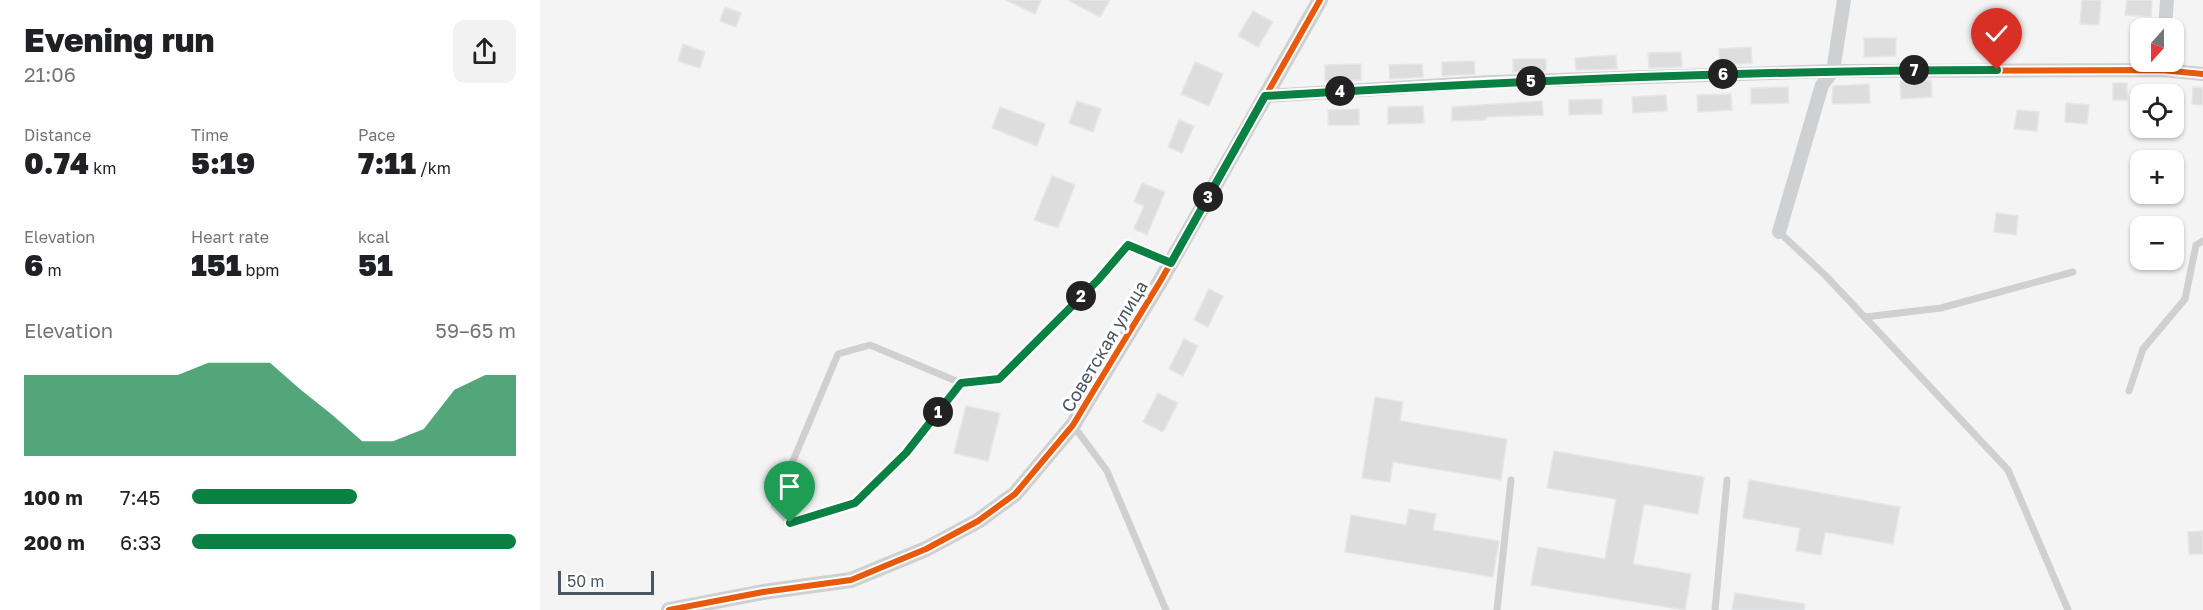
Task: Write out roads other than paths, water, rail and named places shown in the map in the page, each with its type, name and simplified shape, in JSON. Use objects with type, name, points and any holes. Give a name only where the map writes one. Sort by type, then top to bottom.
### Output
[{"type":"street","name":"Советская улица","points":[[669,610],[763,592],[851,580],[926,549],[978,521],[1015,494],[1073,425],[1171,263],[1320,0]]},
{"type":"street","points":[[1779,232],[1822,85],[1833,70],[1844,0]]},
{"type":"street","points":[[2166,18],[2167,0]]},
{"type":"street","points":[[1265,96],[1491,82],[1833,70],[2130,66]]},
{"type":"street","points":[[2184,70],[2203,74]]},
{"type":"lane","points":[[1779,232],[1826,276],[2008,470],[2068,610]]},
{"type":"lane","points":[[2129,391],[2143,349],[2186,299],[2196,245],[2203,241]]},
{"type":"lane","points":[[961,383],[906,453],[855,503],[790,523],[774,506],[838,354],[870,345],[961,383],[999,379],[1098,280],[1128,245],[1171,263]]},
{"type":"lane","points":[[1865,317],[1941,308],[2073,272]]},
{"type":"lane","points":[[1073,425],[1107,471],[1166,610]]},
{"type":"lane","points":[[1497,610],[1511,480]]},
{"type":"lane","points":[[1715,610],[1727,480]]}]
